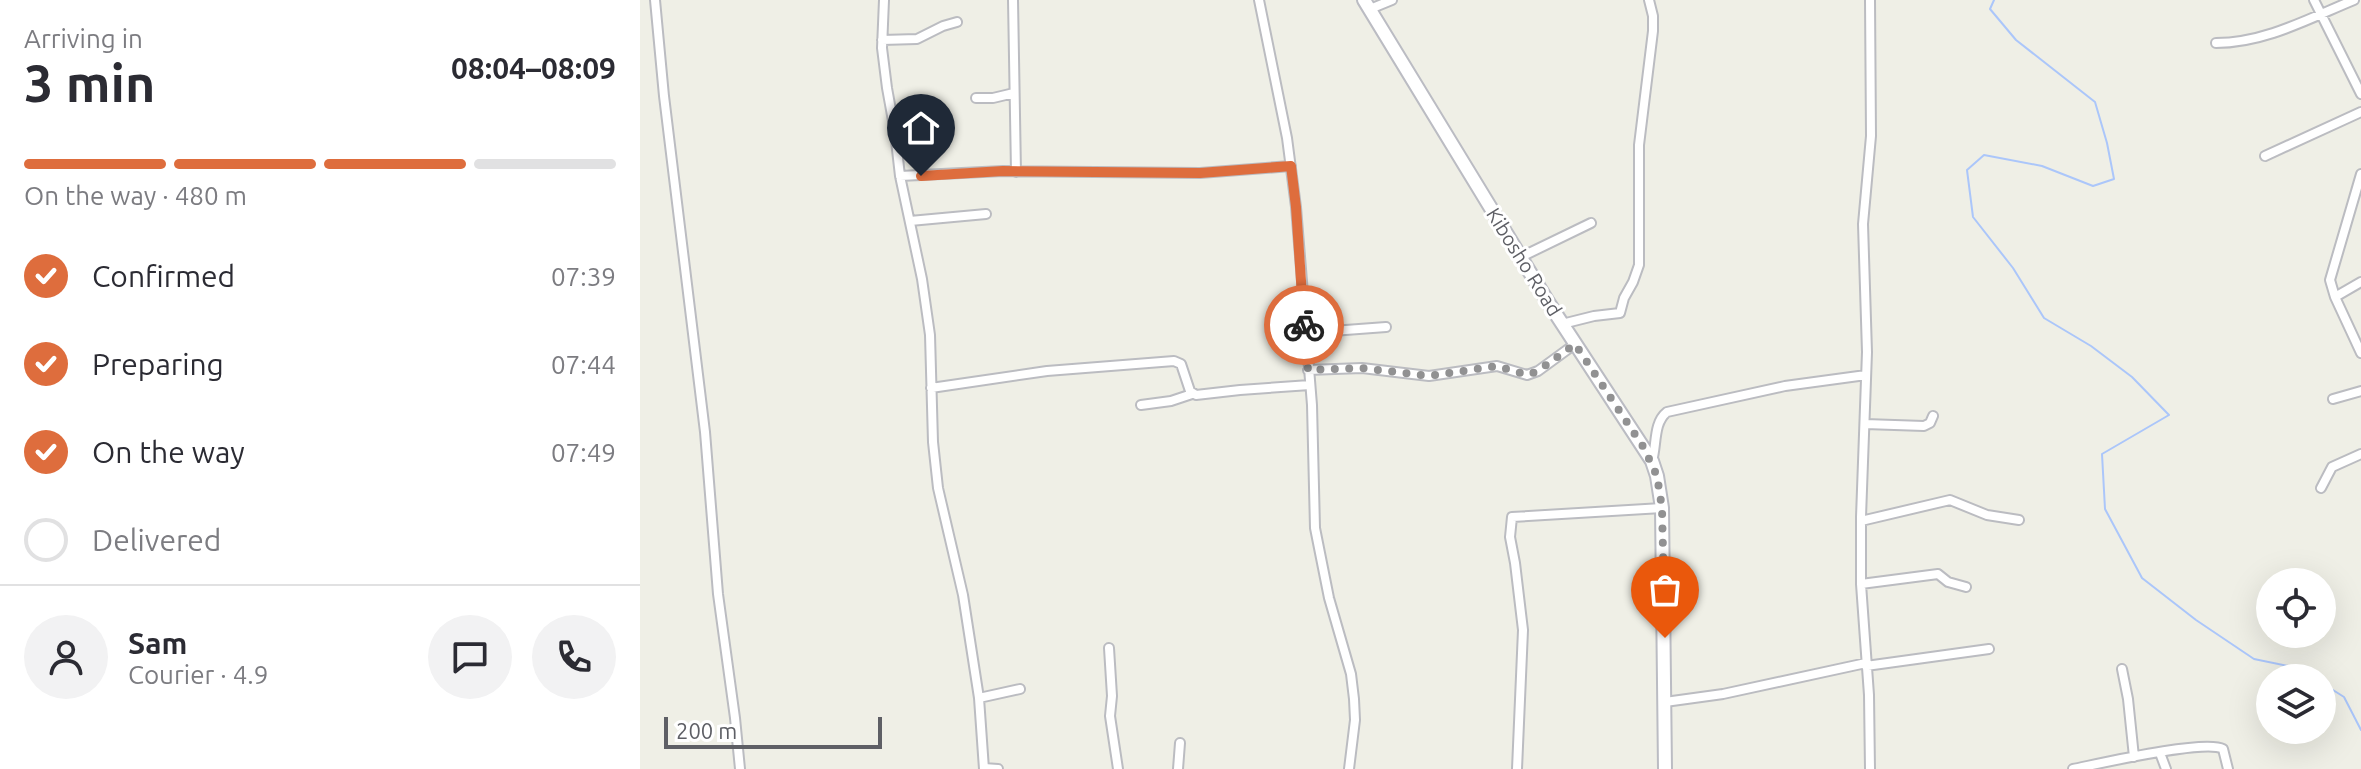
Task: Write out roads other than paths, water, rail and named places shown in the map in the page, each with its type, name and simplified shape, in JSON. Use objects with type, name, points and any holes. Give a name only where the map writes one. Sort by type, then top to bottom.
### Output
[{"type":"street","points":[[655,0],[705,432],[718,594],[740,769]]},
{"type":"street","points":[[884,0],[882,40],[887,88],[930,335],[933,442],[938,488],[963,595],[979,698],[984,768],[998,769]]},
{"type":"street","points":[[1013,0],[1016,172]]},
{"type":"street","points":[[1259,0],[1271,52],[1296,207],[1310,385],[1315,528],[1329,598],[1351,674],[1354,699],[1355,720],[1349,769]]},
{"type":"street","points":[[1367,5],[1392,0]]},
{"type":"street","points":[[1562,324],[1620,313],[1639,265],[1639,145],[1653,31],[1649,0]]},
{"type":"street","points":[[1870,0],[1871,136],[1863,224],[1867,317],[1861,521],[1870,769]]},
{"type":"street","points":[[2314,0],[2361,94]]},
{"type":"street","points":[[2216,43],[2249,41],[2354,0]]},
{"type":"street","name":"Kibosho Road","points":[[1367,5],[1562,324],[1652,461],[1662,508],[1665,769]]},
{"type":"street","points":[[882,40],[917,39],[957,22]]},
{"type":"street","points":[[976,98],[1014,93]]},
{"type":"street","points":[[2265,156],[2361,112]]},
{"type":"street","points":[[900,176],[1016,172],[1176,173],[1291,166]]},
{"type":"street","points":[[2361,174],[2330,280],[2361,353]]},
{"type":"street","points":[[910,221],[986,214]]},
{"type":"street","points":[[1521,257],[1591,223]]},
{"type":"street","points":[[2335,297],[2361,282]]},
{"type":"street","points":[[1305,333],[1386,327]]},
{"type":"street","points":[[1308,370],[1362,368],[1429,376],[1497,366],[1527,375],[1538,371],[1575,344]]},
{"type":"street","points":[[931,388],[1047,371],[1174,361],[1181,364],[1192,394]]},
{"type":"street","points":[[1652,461],[1658,423],[1667,412],[1785,386],[1866,375]]},
{"type":"street","points":[[1141,405],[1171,401],[1192,394],[1310,385]]},
{"type":"street","points":[[2333,399],[2361,391]]},
{"type":"street","points":[[1865,424],[1924,426],[1930,423],[1933,416]]},
{"type":"street","points":[[2321,488],[2332,467],[2361,454]]},
{"type":"street","points":[[1861,521],[1950,500],[1987,515],[2019,520]]},
{"type":"street","points":[[1517,769],[1523,630],[1510,537],[1512,517],[1662,508]]},
{"type":"street","points":[[1861,584],[1938,574],[1948,582],[1966,587]]},
{"type":"street","points":[[1109,648],[1110,716],[1118,769]]},
{"type":"street","points":[[1665,702],[1723,694],[1866,665],[1989,649]]},
{"type":"street","points":[[2122,669],[2134,757]]},
{"type":"street","points":[[979,698],[1020,689]]},
{"type":"street","points":[[1178,769],[1180,743]]},
{"type":"street","points":[[2073,769],[2217,746],[2223,749],[2228,769]]},
{"type":"street","points":[[2160,753],[2166,769]]},
{"type":"waterway","points":[[1994,0],[1990,9],[2016,40],[2095,102],[2114,179],[2093,186],[2042,166],[1984,155],[1967,170],[1973,217],[2013,268],[2044,318],[2091,346],[2132,377],[2169,415],[2102,454],[2105,509],[2142,578],[2254,659],[2278,664]]},
{"type":"waterway","points":[[2336,692],[2344,697],[2361,730]]}]
